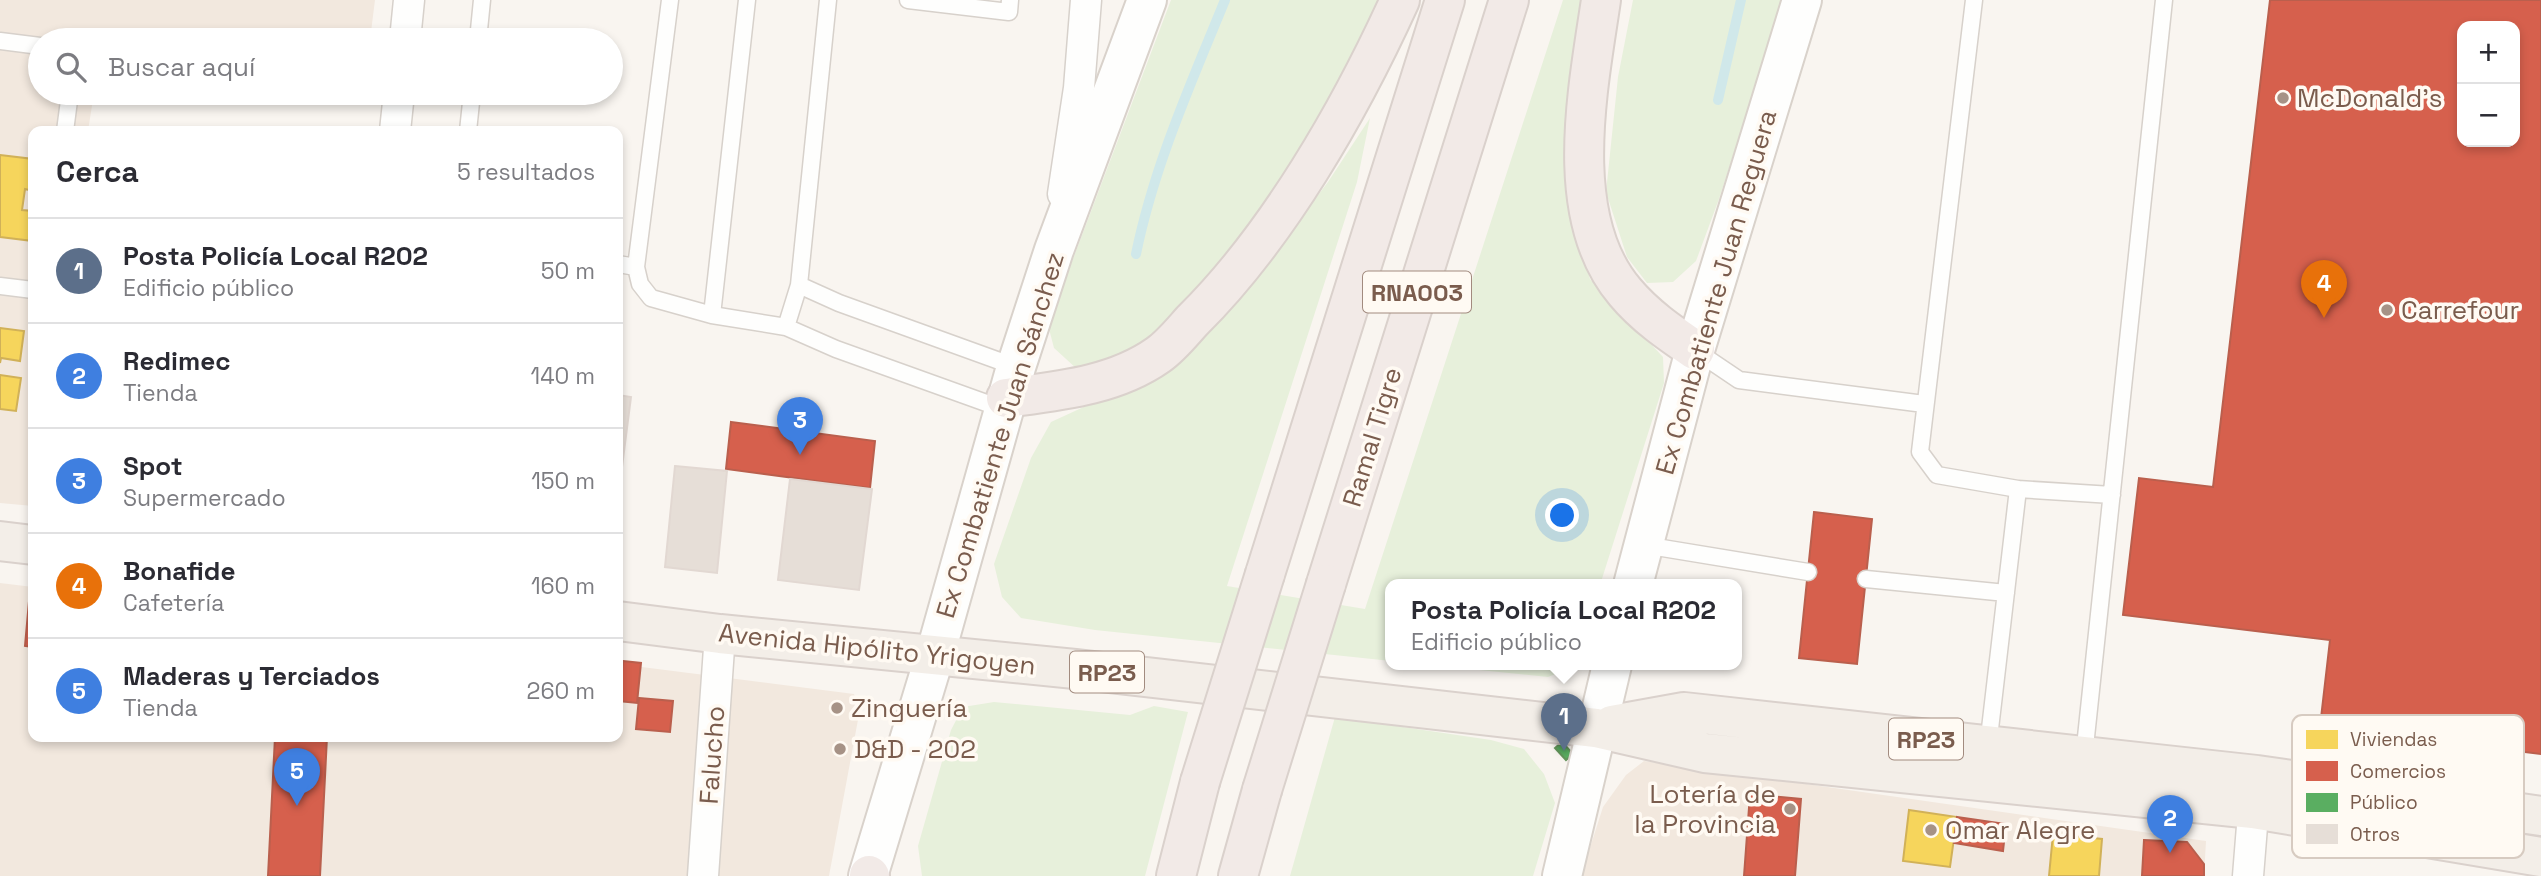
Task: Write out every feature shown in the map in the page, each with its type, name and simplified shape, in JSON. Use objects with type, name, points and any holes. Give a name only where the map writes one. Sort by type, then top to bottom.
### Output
[{"type":"highway","points":[[1008,391],[1081,387],[1125,373],[1160,354],[1208,305],[1247,259],[1294,192],[1343,112],[1400,0]]},
{"type":"highway","name":"RNA003","points":[[1176,876],[1200,782],[1445,0]]},
{"type":"highway","name":"Ramal Tigre","points":[[1238,876],[1262,790],[1509,0]]},
{"type":"highway","points":[[1601,0],[1587,99],[1583,156],[1585,193],[1594,230],[1605,259],[1623,290],[1653,321],[1695,351]]},
{"type":"main road","points":[[0,541],[28,544]]},
{"type":"main road","name":"Avenida Hipólito Yrigoyen","points":[[623,622],[1596,727],[1705,752],[2292,795]]},
{"type":"main road","name":"Avenida Hipólito Yrigoyen","points":[[1596,727],[1684,712],[2084,756],[2292,800]]},
{"type":"street","points":[[406,28],[409,0]]},
{"type":"street","points":[[1054,250],[1079,88],[1086,0]]},
{"type":"street","name":"Ex Combatiente Juan Sánchez","points":[[869,876],[935,655],[1008,391],[1054,250],[1147,0]]},
{"type":"street","name":"Ex Combatiente Juan Reguera","points":[[1635,579],[1695,351],[1801,0]]},
{"type":"street","points":[[395,126],[397,105]]},
{"type":"street","name":"Falucho","points":[[703,876],[720,634]]},
{"type":"street","points":[[1562,876],[1611,670]]},
{"type":"street","points":[[2248,876],[2255,792]]},
{"type":"lane","points":[[479,28],[482,0]]},
{"type":"lane","points":[[670,0],[636,267],[640,284],[651,298],[712,315],[786,327],[836,349],[1008,391]]},
{"type":"lane","points":[[712,315],[747,0]]},
{"type":"lane","points":[[786,327],[799,285],[828,0]]},
{"type":"lane","points":[[908,0],[1009,12],[1010,0]]},
{"type":"lane","points":[[1974,0],[1920,452],[1937,475],[2018,489],[2112,495]]},
{"type":"lane","points":[[2084,756],[2164,0]]},
{"type":"lane","points":[[0,41],[28,44]]},
{"type":"lane","points":[[66,126],[68,105]]},
{"type":"lane","points":[[469,126],[471,105]]},
{"type":"lane","points":[[623,265],[636,267]]},
{"type":"lane","points":[[799,285],[1008,391]]},
{"type":"lane","points":[[0,286],[28,289]]},
{"type":"lane","points":[[1695,351],[1739,380],[1924,404]]},
{"type":"lane","points":[[1988,746],[2018,489]]},
{"type":"lane","points":[[1644,545],[1808,572]]},
{"type":"lane","points":[[1866,579],[2006,593]]},
{"type":"shaded area","points":[[0,0],[375,0],[372,28],[28,28],[28,105],[92,105],[89,126],[28,126],[28,506],[0,503]]},
{"type":"shaded area","points":[[0,583],[28,586],[28,742],[623,742],[623,665],[854,694],[860,709],[829,876],[0,876]]},
{"type":"shaded area","points":[[1644,761],[2206,841],[2204,876],[1581,876],[1603,807],[1626,775]]},
{"type":"green space","points":[[1171,0],[1381,0],[1293,173],[1152,348],[1077,369],[1054,348],[1048,325]]},
{"type":"green space","points":[[1563,0],[1597,0],[1575,223],[1590,279],[1663,357],[1664,383],[1602,579],[1385,579],[1385,660],[1095,630],[1021,618],[1002,597],[994,564],[1031,458],[1051,422],[1173,366],[1235,304],[1328,182],[1370,118],[1357,182],[1227,586],[1365,609]]},
{"type":"green space","points":[[1633,0],[1783,0],[1719,199],[1696,261],[1673,282],[1647,283],[1627,257],[1606,192],[1618,77]]},
{"type":"green space","points":[[1479,670],[1566,670],[1548,677]]},
{"type":"green space","points":[[994,702],[1130,715],[1154,706],[1188,712],[1145,876],[922,876],[918,846],[951,730],[963,707]]},
{"type":"green space","points":[[1335,717],[1491,740],[1524,749],[1544,774],[1555,803],[1533,876],[1290,876]]},
{"type":"building: Viviendas","points":[[0,155],[28,158],[28,190],[25,189],[22,210],[28,211],[28,240],[0,237]]},
{"type":"building: Viviendas","points":[[0,328],[24,331],[20,361],[1,358],[0,363]]},
{"type":"building: Viviendas","points":[[0,375],[21,378],[16,411],[0,409]]},
{"type":"building: Viviendas","name":"Omar Alegre","points":[[1909,810],[1957,817],[1950,867],[1903,861]]},
{"type":"building: Viviendas","points":[[2053,834],[2102,839],[2099,876],[2049,876]]},
{"type":"building: Comercios","name":"Carrefour","points":[[2270,0],[2541,0],[2541,754],[2524,752],[2524,715],[2321,715],[2330,640],[2123,615],[2139,478],[2213,487]]},
{"type":"building: Comercios","points":[[731,422],[875,441],[870,488],[726,469]]},
{"type":"building: Comercios","points":[[1814,512],[1872,519],[1857,664],[1799,658]]},
{"type":"building: Comercios","points":[[28,612],[28,646],[25,646]]},
{"type":"building: Comercios","points":[[623,661],[641,663],[637,703],[623,701]]},
{"type":"building: Comercios","points":[[639,698],[673,701],[670,732],[636,729]]},
{"type":"building: Comercios","points":[[275,742],[327,742],[320,876],[268,876]]},
{"type":"building: Comercios","points":[[1750,794],[1801,799],[1795,876],[1744,876]]},
{"type":"building: Comercios","points":[[1957,817],[2006,824],[2003,851],[1954,843]]},
{"type":"building: Comercios","points":[[2144,840],[2187,842],[2204,864],[2204,876],[2142,876]]},
{"type":"building: Público","points":[[1562,742],[1573,754],[1566,760],[1555,748]]},
{"type":"building: Otros","points":[[623,396],[631,397],[623,459]]},
{"type":"building: Otros","points":[[675,466],[727,471],[717,573],[665,567]]},
{"type":"building: Otros","points":[[790,479],[872,489],[859,590],[778,580]]},
{"type":"waterway","points":[[1136,254],[1163,157],[1225,0]]},
{"type":"waterway","points":[[1718,100],[1741,0]]},
{"type":"place","name":"McDonald's","points":[[2283,98]]},
{"type":"place","name":"Carrefour","points":[[2387,310]]},
{"type":"place","name":"Bonafide","points":[[2324,318]]},
{"type":"place","name":"Spot","points":[[800,455]]},
{"type":"place","name":"Zinguería","points":[[837,708]]},
{"type":"place","name":"D&D - 202","points":[[840,749]]},
{"type":"place","name":"Posta Policía Local R202","points":[[1564,751]]},
{"type":"place","name":"Maderas y Terciados","points":[[297,806]]},
{"type":"place","name":"Lotería de la Provincia","points":[[1790,809]]},
{"type":"place","name":"Omar Alegre","points":[[1931,830]]},
{"type":"place","name":"Redimec","points":[[2170,853]]}]
